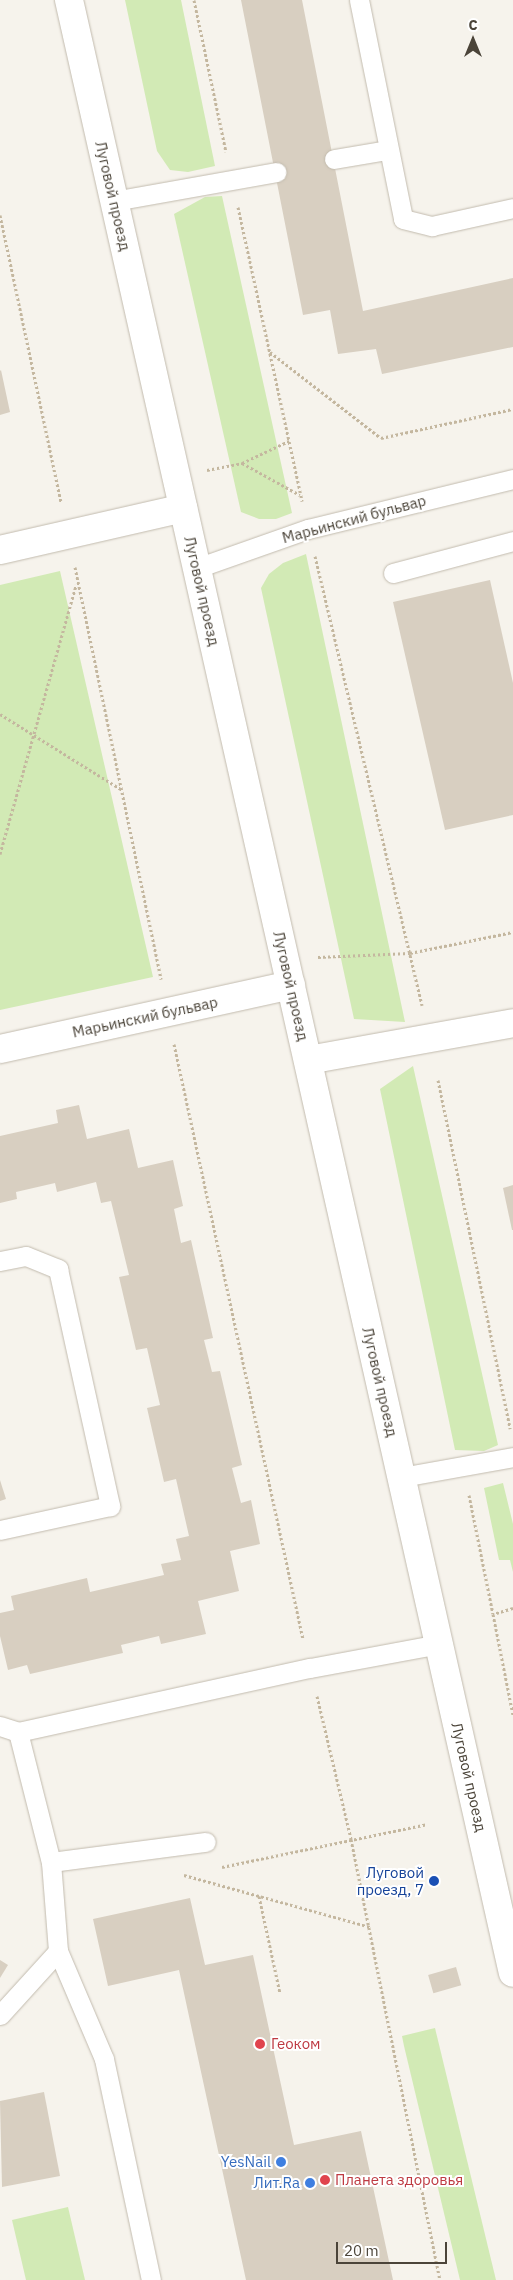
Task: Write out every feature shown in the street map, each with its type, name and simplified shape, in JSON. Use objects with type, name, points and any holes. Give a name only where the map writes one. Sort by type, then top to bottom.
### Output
[{"type":"street","name":"Луговой проезд","points":[[69,0],[513,1969]]},
{"type":"street","points":[[0,550],[184,508]]},
{"type":"street","name":"Марьинский бульвар","points":[[0,1049],[291,985]]},
{"type":"street","points":[[308,1060],[513,1023]]},
{"type":"lane","points":[[359,0],[387,150],[403,219],[432,226],[513,208]]},
{"type":"lane","points":[[334,159],[387,150]]},
{"type":"lane","points":[[114,202],[276,172]]},
{"type":"lane","name":"Марьинский бульвар","points":[[197,568],[308,529],[513,479]]},
{"type":"lane","points":[[393,572],[513,541]]},
{"type":"lane","points":[[0,1261],[26,1256],[58,1269],[110,1506],[0,1530]]},
{"type":"lane","points":[[402,1478],[513,1457]]},
{"type":"lane","points":[[0,1726],[18,1732],[310,1668],[439,1644]]},
{"type":"lane","points":[[18,1732],[51,1862],[58,1951],[104,2059],[151,2280]]},
{"type":"lane","points":[[51,1862],[206,1842]]},
{"type":"lane","points":[[0,2016],[58,1951]]},
{"type":"path","points":[[0,215],[68,535],[75,560],[76,584],[123,791],[167,1012],[310,1668],[352,1839],[440,2280]]},
{"type":"path","points":[[270,352],[381,438],[513,409]]},
{"type":"path","points":[[242,463],[289,441]]},
{"type":"path","points":[[0,854],[76,584]]},
{"type":"path","points":[[0,714],[123,791]]},
{"type":"path","points":[[285,958],[410,953],[513,932]]},
{"type":"path","points":[[438,1080],[511,1432]]},
{"type":"path","points":[[468,1493],[513,1714]]},
{"type":"path","points":[[493,1614],[513,1608]]},
{"type":"path","points":[[212,1869],[427,1824]]},
{"type":"path","points":[[193,1873],[184,1875],[370,1927]]},
{"type":"path","points":[[259,1896],[280,1993]]},
{"type":"green space","points":[[125,0],[181,0],[215,166],[188,172],[170,170],[157,151]]},
{"type":"green space","points":[[222,196],[292,513],[276,519],[259,519],[241,512],[174,214],[205,197]]},
{"type":"green space","points":[[306,554],[405,1022],[354,1019],[261,588],[269,574],[283,563]]},
{"type":"green space","points":[[60,571],[153,977],[0,1010],[0,585]]},
{"type":"green space","points":[[413,1066],[498,1445],[484,1451],[455,1450],[380,1089]]},
{"type":"green space","points":[[503,1483],[513,1524],[513,1572],[510,1560],[499,1560],[484,1488]]},
{"type":"green space","points":[[435,2028],[496,2280],[460,2280],[402,2036]]},
{"type":"green space","points":[[68,2207],[85,2280],[26,2280],[12,2220]]},
{"type":"building","points":[[241,0],[302,0],[363,311],[513,278],[513,347],[382,374],[376,349],[338,354],[330,310],[303,315]]},
{"type":"building","points":[[0,371],[10,412],[0,415]]},
{"type":"building","points":[[490,580],[513,683],[513,815],[445,830],[393,602]]},
{"type":"building","points":[[79,1105],[87,1139],[129,1129],[138,1168],[173,1160],[183,1206],[174,1209],[181,1243],[191,1240],[213,1338],[204,1340],[212,1372],[220,1371],[242,1465],[232,1468],[241,1503],[251,1500],[260,1544],[230,1551],[239,1591],[198,1601],[206,1634],[161,1644],[159,1636],[121,1645],[123,1653],[30,1674],[27,1665],[8,1670],[0,1636],[0,1613],[14,1610],[11,1596],[87,1578],[90,1592],[164,1575],[161,1564],[181,1560],[176,1539],[189,1536],[176,1479],[164,1482],[147,1408],[160,1405],[147,1348],[136,1350],[119,1277],[129,1275],[111,1201],[101,1203],[96,1182],[57,1192],[55,1183],[16,1192],[17,1199],[0,1203],[0,1136],[58,1123],[56,1110]]},
{"type":"building","points":[[513,1185],[513,1230],[512,1230],[503,1188]]},
{"type":"building","points":[[0,1480],[6,1499],[0,1501]]},
{"type":"building","points":[[190,1898],[205,1965],[253,1955],[294,2145],[361,2131],[393,2280],[246,2280],[179,1970],[108,1986],[93,1919]]},
{"type":"building","points":[[0,1960],[8,1965],[0,1978]]},
{"type":"building","points":[[456,1967],[461,1985],[433,1993],[428,1975]]},
{"type":"building","points":[[44,2092],[60,2176],[2,2187],[0,2101]]},
{"type":"place","name":"Луговой проезд, 7","points":[[434,1881]]},
{"type":"place","name":"Геоком","points":[[260,2044]]},
{"type":"place","name":"YesNail","points":[[281,2162]]},
{"type":"place","name":"Планета здоровья","points":[[325,2180]]},
{"type":"place","name":"Лит.Ra","points":[[310,2183]]}]
